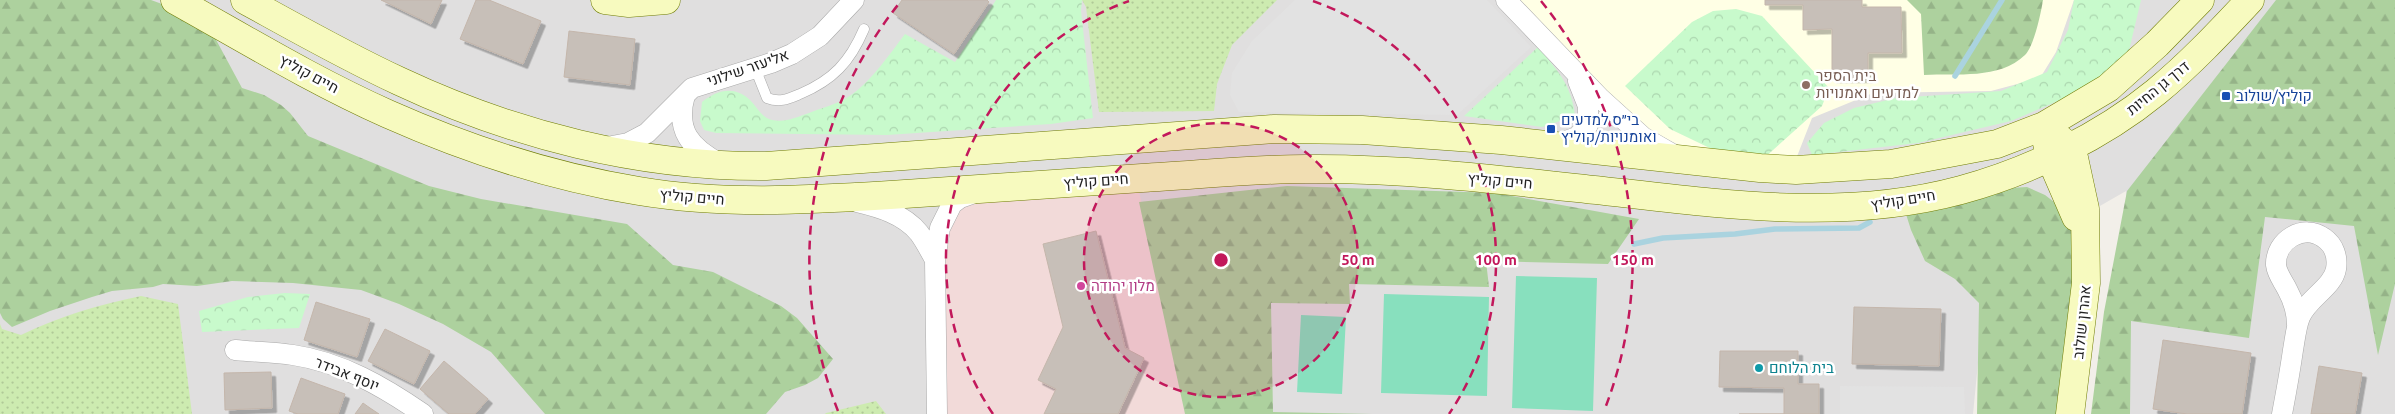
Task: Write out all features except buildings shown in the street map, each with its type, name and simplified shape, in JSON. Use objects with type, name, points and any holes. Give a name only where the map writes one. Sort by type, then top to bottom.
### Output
[{"type":"main road","name":"חיים קוליץ","points":[[175,0],[388,114],[470,146],[560,174],[640,192],[690,198],[724,200],[838,198],[1309,168],[1425,174],[1713,204],[1808,209],[1910,200],[1960,190],[2005,176],[2060,152]]},
{"type":"main road","points":[[245,0],[364,65],[481,114],[600,149],[645,158],[725,166],[870,160],[1274,129],[1411,133],[1501,140],[1688,161],[1796,170],[1891,164],[1997,144],[2044,126],[2108,88],[2157,44],[2200,0]]},
{"type":"main road","points":[[605,0],[629,3],[666,0]]},
{"type":"main road","name":"דרך גן החיות","points":[[2060,152],[2105,128],[2156,93],[2195,58],[2250,0]]},
{"type":"main road","name":"אהרון שולוב","points":[[2044,126],[2060,152],[2075,194],[2085,209],[2086,282],[2070,414]]},
{"type":"main road","points":[[2005,176],[2022,173],[2039,175],[2075,194],[2094,139],[2105,128]]},
{"type":"street","name":"אליעזר שילוני","points":[[600,149],[628,143],[647,132],[692,88],[792,54],[820,36],[854,0]]},
{"type":"street","points":[[1506,0],[1573,70],[1643,137],[1671,154],[1688,161]]},
{"type":"street","points":[[1545,146],[1567,142],[1584,132],[1588,125],[1586,100],[1573,70]]},
{"type":"street","points":[[685,95],[680,111],[681,122],[686,135],[709,158],[725,166]]},
{"type":"street","points":[[937,414],[935,260],[940,228],[951,206],[960,198],[993,188]]},
{"type":"street","points":[[838,198],[877,207],[905,222],[919,232],[935,260]]},
{"type":"street","points":[[2282,414],[2297,325]]},
{"type":"street","name":"יוסף אבידר","points":[[235,350],[293,355],[327,363],[356,374],[396,395],[423,414]]},
{"type":"lane","points":[[755,68],[767,98],[775,101],[785,101],[815,88],[832,77],[856,48],[864,29]]},
{"type":"shaded area","points":[[0,0],[2395,0],[2395,414],[2125,414],[2126,191],[1987,271],[1973,414],[0,414]]},
{"type":"shaded area","points":[[1295,0],[1487,0],[1531,47],[1457,115],[1239,112],[1230,95],[1232,73],[1252,41]]},
{"type":"shaded area","name":"בית הספר למדעים ואמנויות","points":[[1516,0],[2074,0],[2056,52],[2040,78],[1991,91],[1873,93],[1812,118],[1796,159],[1692,152],[1633,121]]},
{"type":"shaded area","points":[[1136,179],[1191,414],[937,414],[935,260],[951,206]]},
{"type":"shaded area","points":[[1840,386],[1964,387],[1965,414],[1840,414]]},
{"type":"green space","points":[[0,0],[151,0],[173,8],[214,36],[242,88],[264,95],[281,105],[290,113],[308,136],[429,186],[481,199],[627,224],[673,265],[713,272],[781,306],[797,318],[833,359],[818,378],[785,392],[766,414],[545,414],[491,352],[443,324],[399,304],[361,290],[293,283],[232,281],[197,286],[163,284],[153,287],[112,291],[50,311],[12,327],[3,319],[0,313]]},
{"type":"green space","points":[[996,0],[1082,0],[1081,11],[1093,118],[1051,124],[887,135],[716,133],[704,130],[700,121],[702,102],[720,92],[726,91],[738,92],[744,95],[765,117],[777,121],[791,119],[836,103],[854,93],[870,78],[905,34],[955,62]]},
{"type":"green space","points":[[1082,0],[1277,0],[1232,45],[1217,84],[1214,111],[1099,112],[1086,7]]},
{"type":"green space","points":[[1907,0],[2043,0],[2039,21],[2028,51],[2015,63],[1990,72],[1977,74],[1924,75],[1921,14]]},
{"type":"green space","points":[[2074,0],[2141,0],[2127,59],[2091,87],[2011,121],[1918,143],[1812,155],[1807,143],[1824,123],[1854,108],[1896,98],[2001,91],[2047,72],[2068,30]]},
{"type":"green space","points":[[2276,0],[2395,0],[2395,284],[2378,355],[2354,226],[2265,217],[2249,338],[2131,321],[2130,414],[2091,414],[2104,312],[2127,191]]},
{"type":"green space","points":[[1736,9],[1762,16],[1829,88],[1822,106],[1763,159],[1716,151],[1670,129],[1625,86],[1692,22],[1713,11]]},
{"type":"green space","points":[[1538,47],[1567,87],[1571,95],[1575,116],[1542,127],[1464,116]]},
{"type":"green space","points":[[1287,186],[1495,193],[1639,219],[1608,264],[1486,261],[1489,287],[1349,284],[1350,304],[1271,303],[1273,412],[1373,414],[1185,414],[1139,202]]},
{"type":"green space","points":[[2027,187],[2045,195],[2058,205],[2075,233],[2072,320],[2056,414],[1977,414],[1979,303],[1955,279],[1925,261],[1905,211],[2010,188]]},
{"type":"green space","points":[[1516,276],[1597,278],[1593,411],[1512,408]]},
{"type":"green space","points":[[285,293],[310,294],[299,328],[202,332],[199,311],[248,297]]},
{"type":"green space","points":[[1384,294],[1489,297],[1487,396],[1381,393]]},
{"type":"green space","points":[[141,296],[178,304],[192,414],[0,414],[0,324],[2,329],[21,335],[50,322],[80,312]]},
{"type":"green space","points":[[1301,315],[1346,317],[1342,394],[1297,392]]},
{"type":"green space","points":[[876,401],[886,414],[825,414],[826,413]]},
{"type":"waterway","points":[[1955,76],[2002,0]]},
{"type":"waterway","points":[[1634,244],[1663,238],[1735,234],[1775,229],[1859,228],[1870,222]]},
{"type":"place","name":"בית הספר למדעים ואמנויות","points":[[1806,85]]},
{"type":"place","name":"קוליץ/שולוב","points":[[2226,96]]},
{"type":"place","name":"בי״ס למדעים ואומנויות/קוליץ","points":[[1551,129]]},
{"type":"place","name":"מלון יהודה","points":[[1081,286]]},
{"type":"place","name":"בית הלוחם","points":[[1759,368]]}]
